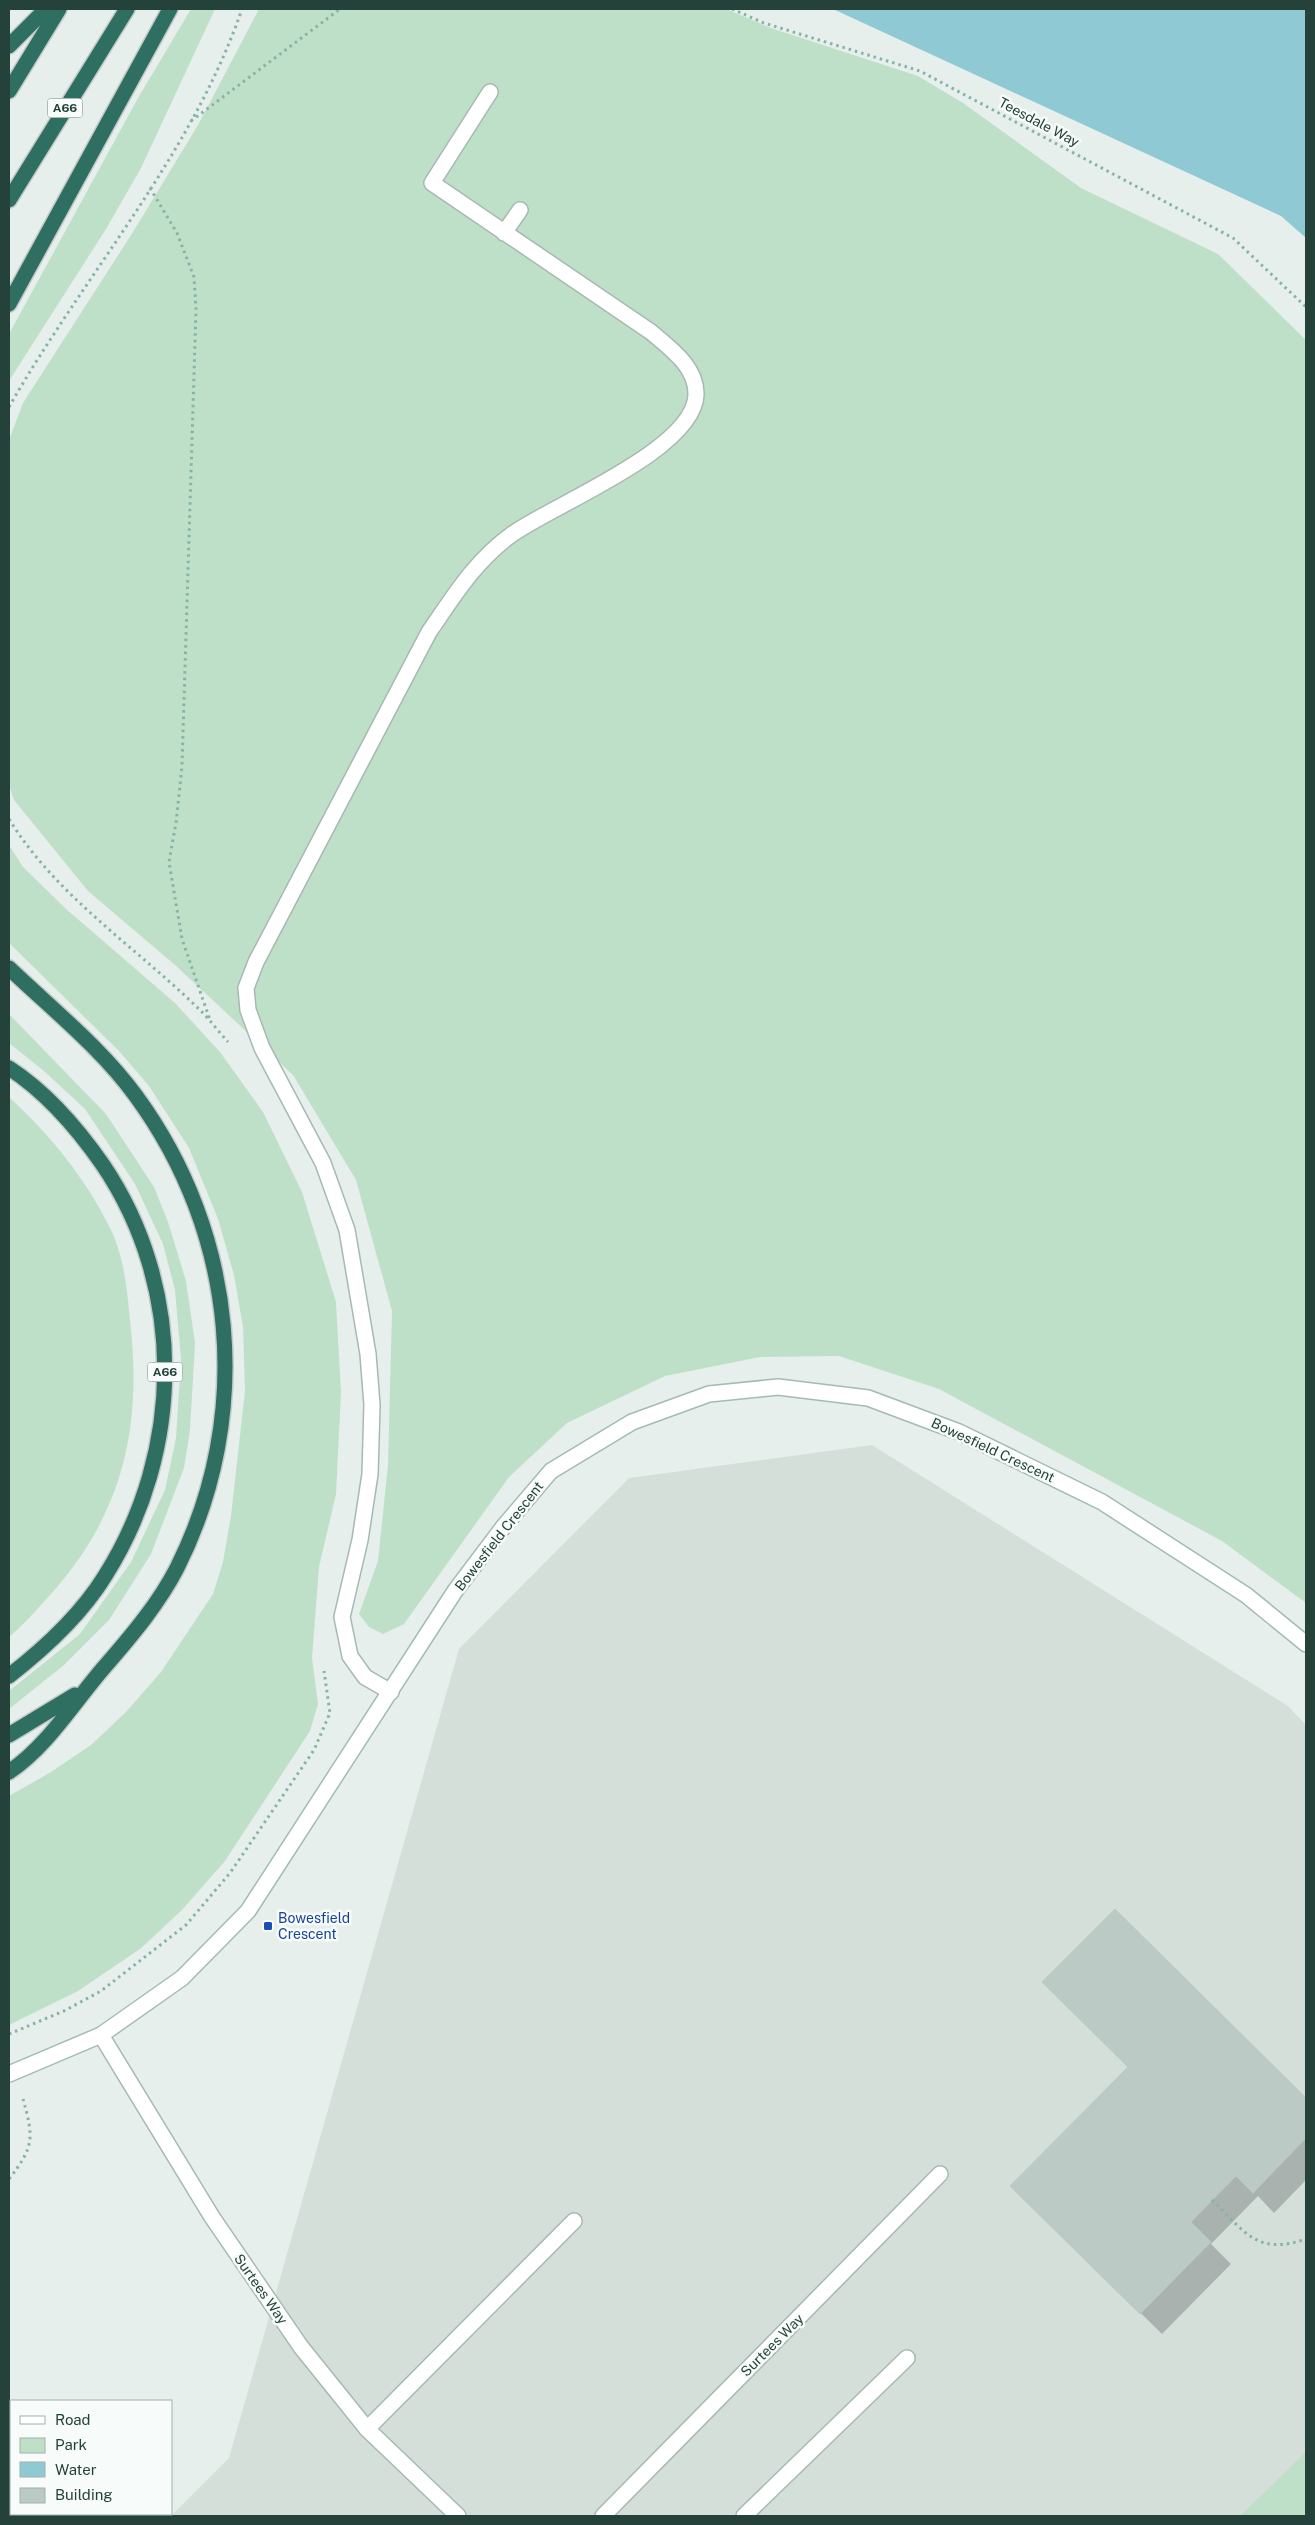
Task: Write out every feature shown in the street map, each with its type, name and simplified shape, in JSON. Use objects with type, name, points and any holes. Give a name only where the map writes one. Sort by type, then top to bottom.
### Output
[{"type":"highway","points":[[9,46],[46,9]]},
{"type":"highway","points":[[9,91],[59,9]]},
{"type":"highway","name":"A66","points":[[9,200],[127,9]]},
{"type":"highway","points":[[9,304],[170,9]]},
{"type":"highway","points":[[9,968],[94,1048],[141,1103],[175,1157],[204,1226],[222,1303],[226,1376],[216,1461],[196,1525],[176,1569],[143,1622],[86,1687],[29,1758],[9,1772]]},
{"type":"highway","name":"A66","points":[[9,1068],[53,1104],[87,1142],[116,1185],[138,1231],[154,1280],[164,1331],[166,1382],[161,1433],[149,1484],[130,1531],[105,1577],[74,1618],[37,1654],[9,1676]]},
{"type":"highway","points":[[9,1735],[86,1687]]},
{"type":"street","points":[[391,1692],[365,1677],[350,1656],[342,1617],[360,1540],[370,1474],[372,1405],[368,1354],[347,1230],[322,1163],[262,1048],[248,1010],[246,988],[256,962],[429,632],[462,585],[486,554],[513,533],[616,475],[650,453],[677,432],[693,408],[696,394],[687,366],[651,332],[432,183],[490,92]]},
{"type":"street","points":[[504,232],[520,210]]},
{"type":"street","name":"Bowesfield Crescent","points":[[12,2074],[101,2034],[182,1978],[248,1910],[455,1591],[504,1526],[551,1471],[632,1422],[708,1394],[778,1387],[868,1398],[959,1432],[1102,1502],[1246,1595],[1306,1644]]},
{"type":"street","name":"Surtees Way","points":[[101,2034],[212,2218],[301,2347],[368,2428],[458,2516]]},
{"type":"street","name":"Surtees Way","points":[[603,2516],[940,2174]]},
{"type":"street","points":[[368,2428],[574,2221]]},
{"type":"street","points":[[744,2516],[907,2358]]},
{"type":"path","points":[[9,407],[150,188],[190,122],[234,32],[242,9]]},
{"type":"path","points":[[190,122],[340,9]]},
{"type":"path","name":"Teesdale Way","points":[[732,9],[764,23],[920,71],[1233,238],[1306,307]]},
{"type":"path","points":[[150,188],[177,233],[194,277],[195,285],[196,309],[182,766],[170,862],[182,938],[212,1023]]},
{"type":"path","points":[[9,2179],[29,2151],[31,2139],[30,2123],[12,2074]]},
{"type":"path","points":[[1212,2200],[1249,2236],[1259,2241],[1272,2246],[1287,2246],[1306,2239]]},
{"type":"shaded area","points":[[872,1445],[1288,1706],[1306,1725],[1306,2516],[171,2516],[229,2458],[459,1649],[629,1478]]},
{"type":"green space","points":[[191,9],[215,9],[141,168],[106,229],[9,381],[9,334],[138,98]]},
{"type":"green space","points":[[259,9],[726,9],[771,28],[918,76],[963,103],[1081,188],[1218,254],[1306,340],[1306,1603],[1222,1541],[939,1389],[839,1356],[760,1357],[665,1376],[567,1423],[509,1477],[404,1624],[383,1634],[369,1627],[359,1614],[378,1561],[388,1465],[392,1311],[356,1180],[293,1075],[175,965],[88,891],[14,800],[9,785],[9,440],[23,403],[133,232],[198,125]]},
{"type":"green space","points":[[9,845],[23,867],[65,908],[175,1003],[220,1052],[263,1112],[302,1192],[336,1302],[341,1392],[336,1494],[319,1567],[312,1658],[318,1704],[310,1731],[225,1861],[182,1910],[140,1949],[78,1991],[9,2025],[9,1796],[51,1772],[91,1745],[126,1712],[161,1672],[213,1594],[223,1562],[231,1516],[245,1391],[243,1327],[234,1275],[218,1219],[189,1148],[149,1086],[119,1051],[9,943]]},
{"type":"green space","points":[[9,1014],[106,1114],[154,1187],[168,1222],[186,1281],[195,1343],[190,1430],[184,1468],[151,1554],[109,1620],[64,1665],[9,1709],[9,1691],[80,1634],[131,1562],[165,1490],[176,1438],[181,1359],[175,1290],[163,1244],[135,1184],[85,1109],[44,1071],[9,1043]]},
{"type":"green space","points":[[9,1097],[39,1126],[78,1174],[100,1209],[115,1239],[124,1273],[129,1308],[133,1361],[133,1400],[129,1438],[108,1508],[90,1541],[68,1573],[9,1637]]},
{"type":"green space","points":[[1306,2452],[1306,2516],[1240,2516]]},
{"type":"water","points":[[833,9],[1306,9],[1306,238],[1281,216]]},
{"type":"building","points":[[1115,1909],[1306,2098],[1306,2138],[1253,2193],[1236,2176],[1191,2222],[1211,2242],[1140,2314],[1010,2186],[1128,2067],[1042,1982]]},
{"type":"place","name":"Bowesfield Crescent","points":[[268,1926]]}]
